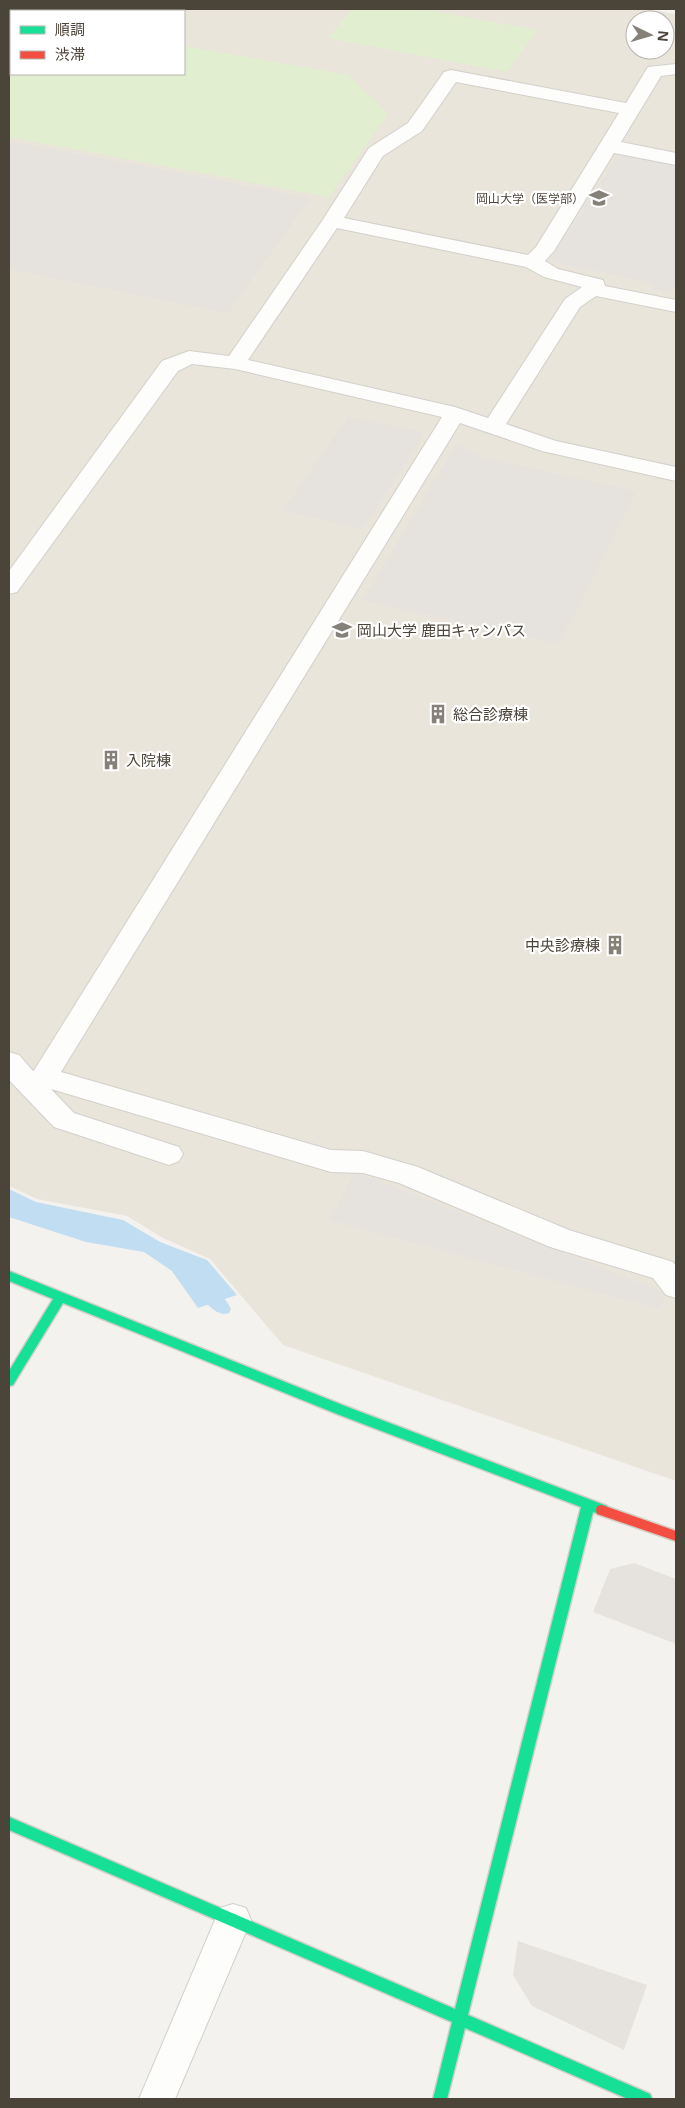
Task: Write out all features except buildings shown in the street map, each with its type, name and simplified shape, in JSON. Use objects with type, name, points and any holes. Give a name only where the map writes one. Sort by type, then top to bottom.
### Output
[{"type":"street","points":[[532,262],[544,251],[655,71],[676,69]]},
{"type":"street","points":[[235,362],[332,221],[376,152],[415,127],[451,76],[632,110]]},
{"type":"street","points":[[610,146],[676,159]]},
{"type":"street","points":[[332,221],[532,262],[551,273],[596,284],[572,303],[493,428]]},
{"type":"street","points":[[592,289],[676,306]]},
{"type":"street","points":[[9,587],[170,366],[189,357],[235,362],[455,414],[550,446],[676,474]]},
{"type":"street","points":[[39,1085],[455,414]]},
{"type":"street","points":[[9,1062],[39,1085],[64,1120],[169,1154]]},
{"type":"street","points":[[39,1085],[331,1161],[363,1162],[408,1175],[560,1239],[663,1270],[676,1287]]},
{"type":"street","points":[[9,1276],[277,1386],[588,1505],[676,1536]]},
{"type":"street","points":[[9,1382],[60,1297]]},
{"type":"street","points":[[440,2099],[588,1505]]},
{"type":"street","points":[[9,1823],[645,2099]]},
{"type":"street","points":[[157,2099],[233,1920]]},
{"type":"shaded area","name":"岡山大学 鹿田キャンパス","points":[[9,9],[650,10],[625,10],[625,60],[675,60],[676,14],[676,1481],[283,1345],[210,1259],[163,1238],[127,1216],[37,1199],[9,1186]]},
{"type":"shaded area","points":[[9,141],[311,198],[228,313],[9,269]]},
{"type":"shaded area","points":[[624,155],[676,165],[676,283],[671,293],[652,290],[653,283],[552,262],[553,255],[616,158]]},
{"type":"shaded area","points":[[348,416],[425,433],[363,529],[283,510]]},
{"type":"shaded area","points":[[456,444],[485,458],[637,491],[559,644],[363,600]]},
{"type":"shaded area","points":[[355,1172],[666,1293],[660,1309],[329,1220]]},
{"type":"shaded area","points":[[634,1563],[676,1579],[676,1644],[593,1612],[610,1569]]},
{"type":"shaded area","points":[[518,1941],[647,1985],[624,2050],[532,2006],[513,1975]]},
{"type":"green space","points":[[352,9],[420,9],[537,30],[507,72],[328,38]]},
{"type":"green space","points":[[9,27],[10,75],[185,75],[185,46],[348,75],[388,114],[329,197],[9,137]]},
{"type":"water","points":[[9,1189],[36,1202],[123,1220],[160,1242],[207,1260],[237,1295],[198,1308],[172,1271],[144,1252],[86,1242],[9,1217]]},
{"type":"waterway","points":[[204,1288],[223,1309]]},
{"type":"traffic: fast","points":[[9,1276],[341,1410],[602,1510]]},
{"type":"traffic: fast","points":[[9,1381],[60,1297]]},
{"type":"traffic: fast","points":[[440,2099],[588,1505]]},
{"type":"traffic: fast","points":[[9,1823],[645,2099]]},
{"type":"traffic: jam","points":[[602,1510],[676,1536]]},
{"type":"place","name":"岡山大学（医学部）","points":[[599,198]]},
{"type":"place","name":"岡山大学 鹿田キャンパス","points":[[342,630]]},
{"type":"place","name":"総合診療棟","points":[[438,714]]},
{"type":"place","name":"入院棟","points":[[111,760]]},
{"type":"place","name":"中央診療棟","points":[[615,945]]}]
